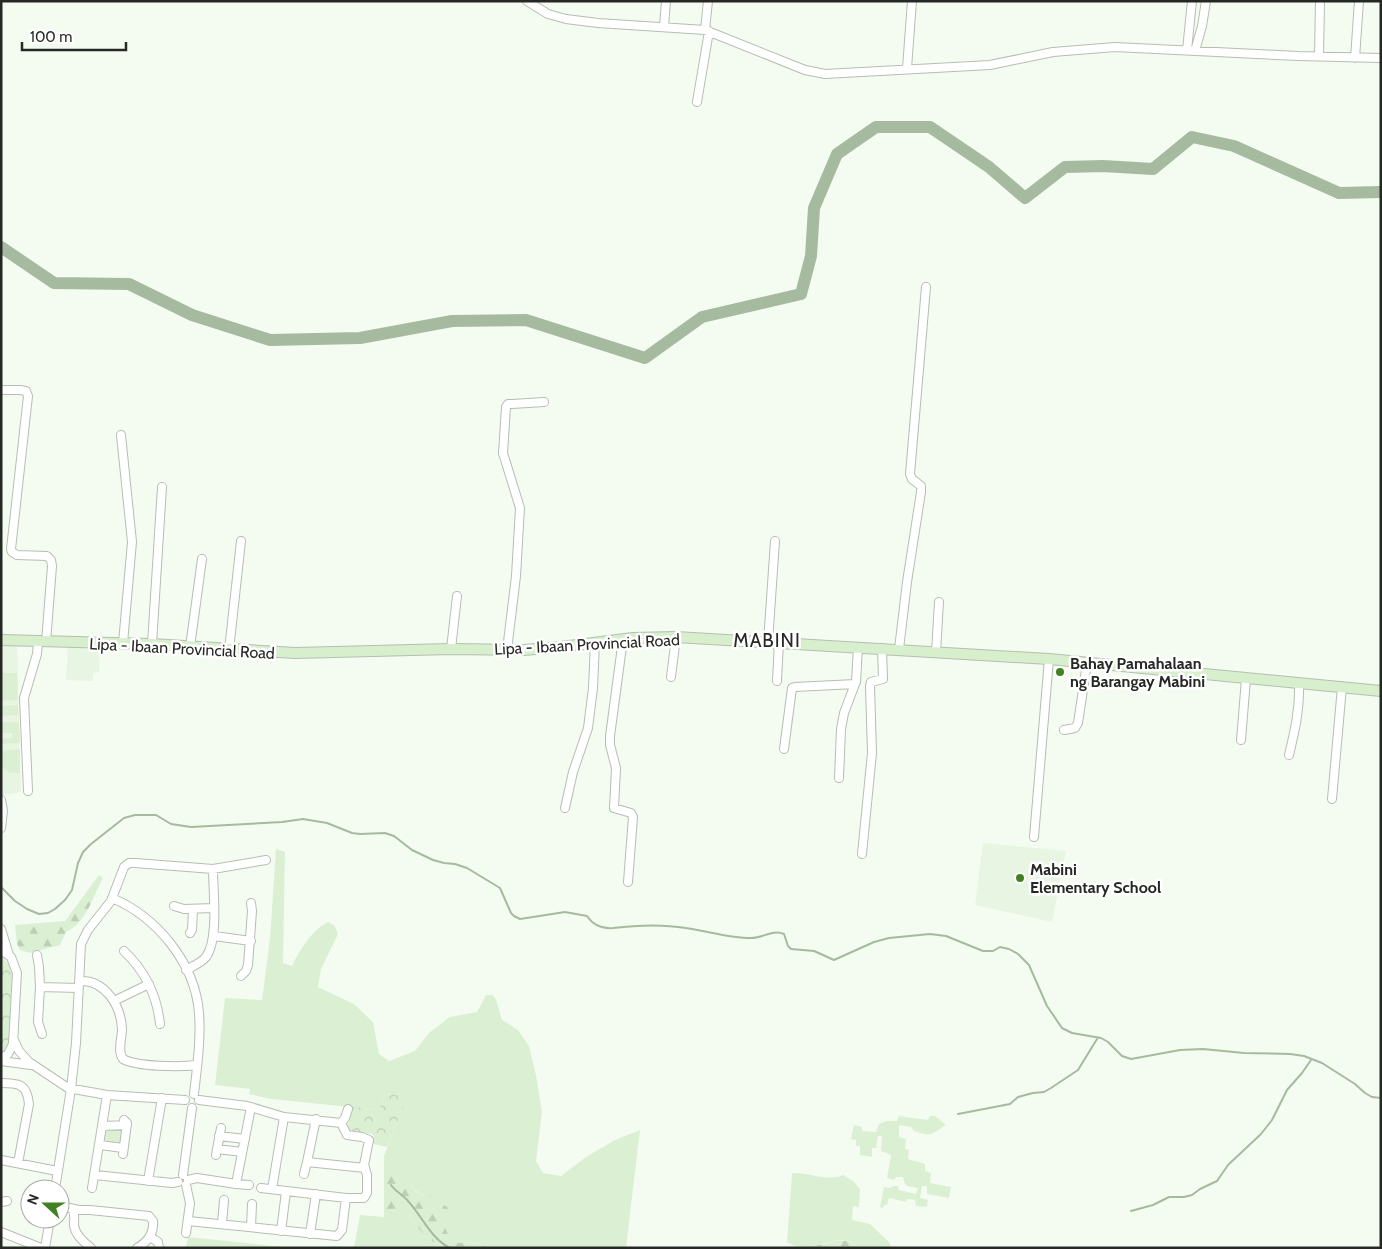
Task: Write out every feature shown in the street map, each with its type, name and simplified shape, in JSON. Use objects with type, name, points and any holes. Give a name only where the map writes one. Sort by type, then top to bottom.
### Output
[{"type":"main road","name":"Lipa - Ibaan Provincial Road","points":[[1,640],[152,644],[295,653],[540,649],[624,639],[676,637],[1049,659],[1246,679],[1381,690]]},
{"type":"street","points":[[527,1],[548,14],[566,19],[707,30],[805,70],[825,74],[990,65],[1053,52],[1115,47],[1381,58]]},
{"type":"street","points":[[664,27],[666,1]]},
{"type":"street","points":[[697,102],[707,30],[708,1]]},
{"type":"street","points":[[908,68],[912,1]]},
{"type":"street","points":[[1191,50],[1192,1]]},
{"type":"street","points":[[1191,50],[1206,1]]},
{"type":"street","points":[[1319,56],[1320,1]]},
{"type":"street","points":[[1355,58],[1359,1]]},
{"type":"street","points":[[899,649],[921,492],[921,486],[912,479],[910,474],[926,287]]},
{"type":"street","points":[[1,390],[26,391],[28,396],[11,549],[17,555],[47,556],[51,560],[52,566],[42,642],[24,698],[28,791]]},
{"type":"street","points":[[507,650],[516,576],[520,508],[503,453],[506,407],[508,404],[544,402]]},
{"type":"street","points":[[121,435],[132,542],[123,643]]},
{"type":"street","points":[[152,644],[162,487]]},
{"type":"street","points":[[229,650],[241,541]]},
{"type":"street","points":[[775,541],[773,642],[777,681]]},
{"type":"street","points":[[190,647],[202,559]]},
{"type":"street","points":[[451,650],[457,596]]},
{"type":"street","points":[[936,652],[939,602]]},
{"type":"street","points":[[671,677],[676,637]]},
{"type":"street","points":[[624,639],[610,745],[616,768],[614,808],[631,813],[633,817],[628,882]]},
{"type":"street","points":[[565,808],[573,772],[588,728],[593,688],[595,642]]},
{"type":"street","points":[[839,778],[841,728],[844,713],[856,682],[858,647]]},
{"type":"street","points":[[862,854],[872,753],[870,686],[871,682],[881,680],[883,677],[882,648]]},
{"type":"street","points":[[1034,837],[1049,659]]},
{"type":"street","points":[[1064,730],[1075,728],[1078,723],[1087,663]]},
{"type":"street","points":[[1242,740],[1246,679]]},
{"type":"street","points":[[1289,755],[1298,719],[1300,704],[1299,683]]},
{"type":"street","points":[[784,749],[792,688],[854,684]]},
{"type":"street","points":[[1332,799],[1342,687]]},
{"type":"street","points":[[1,800],[3,810],[1,828]]},
{"type":"street","points":[[56,1179],[71,1089],[77,1031],[81,944],[88,930],[112,898],[124,867],[129,864],[213,869],[266,860]]},
{"type":"street","points":[[186,970],[205,958],[214,936],[213,869]]},
{"type":"street","points":[[112,898],[128,906],[153,924],[173,947],[186,970],[199,1012],[199,1047],[194,1094]]},
{"type":"street","points":[[241,976],[246,971],[248,965],[251,941],[251,903]]},
{"type":"street","points":[[174,906],[193,909],[214,908]]},
{"type":"street","points":[[190,933],[192,930],[193,909]]},
{"type":"street","points":[[1,929],[18,978],[14,1040],[11,1051],[1,1059]]},
{"type":"street","points":[[214,936],[251,941]]},
{"type":"street","points":[[1,950],[9,955]]},
{"type":"street","points":[[124,951],[136,963],[149,984],[156,1003],[160,1024]]},
{"type":"street","points":[[36,955],[40,987],[38,1022],[42,1034]]},
{"type":"street","points":[[40,987],[79,984],[91,981],[106,990],[114,1001],[121,1022],[122,1036],[119,1059],[135,1063],[172,1066],[197,1065]]},
{"type":"street","points":[[114,1001],[149,984]]},
{"type":"street","points":[[14,1040],[22,1054],[34,1066],[71,1089],[107,1095],[185,1100]]},
{"type":"street","points":[[1,1059],[34,1066]]},
{"type":"street","points":[[1,1082],[17,1083],[25,1089],[28,1095],[29,1104],[18,1163]]},
{"type":"street","points":[[185,1100],[188,1095],[194,1094]]},
{"type":"street","points":[[192,1108],[197,1106],[199,1100],[197,1095],[194,1094]]},
{"type":"street","points":[[92,1188],[107,1095]]},
{"type":"street","points":[[148,1180],[162,1098]]},
{"type":"street","points":[[185,1100],[186,1104],[192,1108]]},
{"type":"street","points":[[199,1100],[251,1107],[284,1117],[341,1123]]},
{"type":"street","points":[[236,1184],[251,1107]]},
{"type":"street","points":[[186,1233],[190,1203],[184,1181],[192,1108]]},
{"type":"street","points":[[341,1123],[346,1118],[348,1109]]},
{"type":"street","points":[[272,1189],[284,1117]]},
{"type":"street","points":[[304,1174],[316,1119]]},
{"type":"street","points":[[100,1146],[123,1151],[126,1122],[103,1126]]},
{"type":"street","points":[[261,1188],[346,1198],[361,1199],[366,1197],[367,1175],[364,1168],[369,1140],[347,1135],[341,1123]]},
{"type":"street","points":[[242,1152],[216,1152],[220,1132],[245,1139]]},
{"type":"street","points":[[1,1160],[57,1171]]},
{"type":"street","points":[[307,1162],[364,1168]]},
{"type":"street","points":[[95,1176],[184,1181],[197,1178],[249,1185]]},
{"type":"street","points":[[281,1231],[286,1192]]},
{"type":"street","points":[[310,1234],[316,1194]]},
{"type":"street","points":[[188,1221],[334,1236],[339,1235],[342,1230],[346,1198]]},
{"type":"street","points":[[222,1224],[224,1200]]},
{"type":"street","points":[[251,1228],[252,1204]]},
{"type":"street","points":[[70,1208],[148,1216],[151,1218],[153,1225],[150,1236],[137,1248]]},
{"type":"street","points":[[73,1209],[75,1231],[91,1248]]},
{"type":"street","points":[[45,1248],[48,1229]]},
{"type":"street","points":[[1,1232],[41,1248]]},
{"type":"street","points":[[150,1236],[158,1242],[159,1248]]},
{"type":"shaded area","points":[[1,641],[17,642],[21,792],[1,795]]},
{"type":"shaded area","points":[[100,644],[99,672],[93,673],[93,681],[66,680],[68,646]]},
{"type":"shaded area","name":"Mabini Elementary School","points":[[983,843],[1066,851],[1052,922],[975,905]]},
{"type":"green space","points":[[1,673],[17,673],[18,700],[1,701]]},
{"type":"green space","points":[[18,705],[18,715],[1,716],[1,706]]},
{"type":"green space","points":[[1,722],[19,722],[20,743],[1,744],[1,739],[12,738],[12,733],[1,733]]},
{"type":"green space","points":[[20,749],[20,773],[10,773],[1,769],[1,751]]},
{"type":"green space","points":[[276,849],[285,852],[283,963],[292,966],[302,947],[316,930],[328,922],[334,925],[338,934],[321,969],[318,987],[354,1004],[373,1022],[379,1054],[389,1061],[415,1051],[430,1032],[450,1017],[477,1012],[486,995],[493,995],[502,1020],[518,1030],[529,1046],[542,1112],[536,1161],[543,1173],[561,1176],[586,1157],[615,1140],[640,1130],[626,1248],[488,1248],[477,1243],[455,1244],[446,1233],[444,1218],[436,1199],[421,1194],[408,1183],[401,1182],[388,1167],[384,1167],[384,1156],[407,1095],[385,1094],[379,1110],[271,1099],[249,1094],[250,1089],[215,1085],[225,998],[262,1000],[270,938]]},
{"type":"green space","points":[[99,875],[103,878],[88,909],[79,922],[66,932],[60,945],[30,953],[20,950],[17,944],[15,925],[65,921]]},
{"type":"green space","points":[[1,955],[12,968],[13,978],[10,1043],[8,1049],[1,1055]]},
{"type":"green space","points":[[385,1094],[408,1095],[387,1147],[373,1144],[374,1136],[372,1134],[353,1132],[347,1126],[352,1107],[379,1110]]},
{"type":"green space","points":[[899,1116],[928,1120],[930,1116],[935,1116],[946,1125],[933,1133],[922,1134],[914,1131],[911,1127],[899,1125],[899,1137],[906,1139],[905,1149],[909,1150],[908,1159],[925,1164],[925,1171],[931,1173],[930,1183],[951,1187],[949,1198],[927,1194],[927,1186],[922,1186],[920,1198],[928,1200],[927,1207],[916,1206],[915,1200],[907,1199],[906,1202],[889,1198],[887,1205],[884,1205],[883,1208],[880,1207],[884,1187],[898,1186],[899,1190],[916,1194],[918,1188],[906,1185],[903,1177],[896,1177],[894,1180],[887,1178],[891,1155],[881,1151],[882,1136],[878,1136],[876,1148],[872,1148],[872,1157],[860,1155],[860,1146],[856,1146],[856,1140],[851,1139],[854,1125],[862,1127],[862,1131],[876,1132],[879,1124],[886,1121],[897,1121]]},
{"type":"green space","points":[[107,1129],[122,1130],[121,1142],[117,1144],[106,1142],[104,1140]]},
{"type":"green space","points":[[384,1167],[388,1167],[401,1182],[408,1183],[420,1193],[438,1199],[448,1208],[445,1227],[448,1235],[455,1243],[477,1243],[488,1248],[441,1248],[422,1233],[406,1211],[388,1224],[384,1217]]},
{"type":"green space","points":[[792,1173],[831,1178],[843,1175],[853,1181],[860,1189],[859,1207],[853,1206],[852,1220],[870,1224],[889,1242],[891,1248],[857,1248],[853,1243],[840,1240],[802,1248],[787,1242]]},
{"type":"green space","points":[[406,1211],[422,1233],[441,1248],[354,1248],[360,1215],[384,1217],[388,1223]]},
{"type":"green space","points":[[188,1237],[293,1248],[186,1248]]},
{"type":"green space","points":[[835,1241],[850,1242],[857,1248],[807,1248]]},
{"type":"waterway","points":[[1,247],[54,283],[129,284],[192,315],[270,340],[360,338],[452,321],[526,320],[645,358],[702,317],[801,294],[811,256],[814,208],[837,154],[876,127],[930,127],[989,167],[1025,198],[1065,167],[1103,166],[1153,169],[1192,137],[1234,146],[1339,193],[1381,192]]},
{"type":"waterway","points":[[1,887],[15,901],[27,909],[39,914],[48,913],[65,900],[72,890],[78,863],[83,852],[124,818],[135,815],[156,815],[171,824],[191,827],[303,819],[327,823],[352,833],[385,833],[394,836],[412,850],[433,860],[467,868],[500,888],[511,913],[520,919],[565,912],[587,916],[595,924],[605,928],[668,926],[751,938],[780,933],[784,934],[791,949],[814,951],[834,960],[874,942],[889,938],[930,934],[946,936],[983,951],[993,951],[1000,947],[1009,949],[1018,954],[1029,965],[1047,1006],[1062,1028],[1072,1033],[1101,1038],[1108,1042],[1122,1056],[1131,1059],[1180,1050],[1203,1049],[1304,1056],[1322,1063],[1372,1097],[1381,1098]]},
{"type":"waterway","points":[[958,1114],[1010,1104],[1018,1097],[1044,1092],[1078,1070],[1097,1039]]},
{"type":"waterway","points":[[1131,1211],[1153,1205],[1169,1197],[1192,1195],[1217,1181],[1228,1165],[1261,1134],[1272,1120],[1287,1090],[1311,1060]]},
{"type":"waterway","points":[[391,1185],[408,1201],[437,1239],[450,1248]]},
{"type":"place","name":"Bahay Pamahalaan ng Barangay Mabini","points":[[1060,672]]},
{"type":"place","name":"Mabini Elementary School","points":[[1020,878]]},
{"type":"district","name":"MABINI","points":[[767,640]]}]
